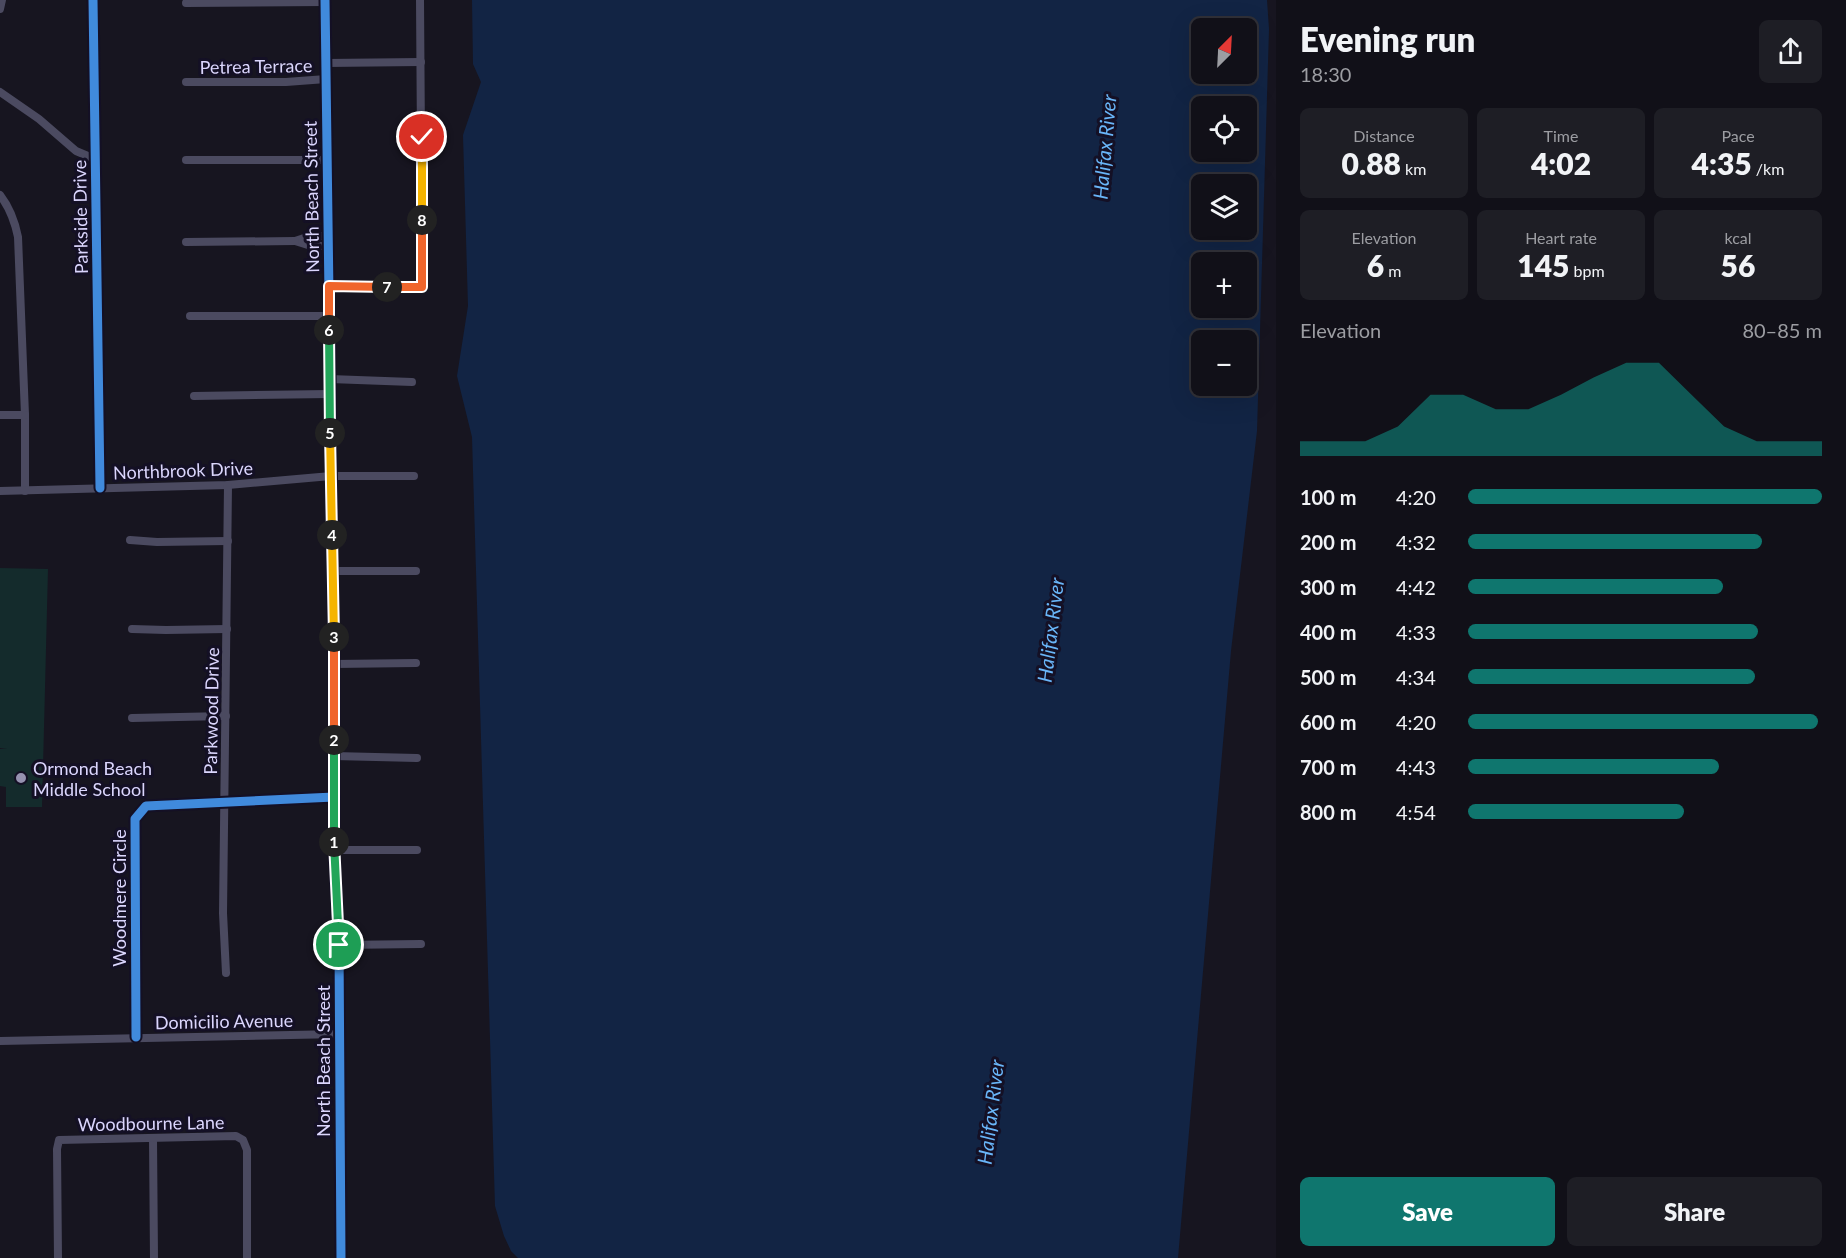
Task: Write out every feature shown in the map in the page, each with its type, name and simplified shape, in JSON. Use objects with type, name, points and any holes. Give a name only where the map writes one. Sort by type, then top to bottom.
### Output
[{"type":"street","points":[[0,9],[2,0]]},
{"type":"street","name":"Parkside Drive","points":[[93,0],[100,488]]},
{"type":"street","points":[[329,286],[422,287],[420,0]]},
{"type":"street","points":[[186,3],[325,1]]},
{"type":"street","name":"North Beach Street","points":[[325,1],[334,664],[334,850],[339,945],[340,1258]]},
{"type":"street","points":[[326,63],[421,62]]},
{"type":"street","name":"Petrea Terrace","points":[[186,82],[326,79]]},
{"type":"street","points":[[0,92],[39,119],[76,152],[95,159]]},
{"type":"street","points":[[186,160],[327,160]]},
{"type":"street","points":[[0,195],[7,204],[16,225],[18,237],[25,415],[25,491]]},
{"type":"street","points":[[295,241],[310,236],[328,236]]},
{"type":"street","points":[[186,242],[295,241],[311,246],[328,246]]},
{"type":"street","points":[[190,316],[329,316]]},
{"type":"street","points":[[330,379],[412,382]]},
{"type":"street","points":[[194,396],[330,394]]},
{"type":"street","points":[[0,415],[25,415]]},
{"type":"street","name":"Northbrook Drive","points":[[0,492],[228,485],[331,476],[414,476]]},
{"type":"street","name":"Parkwood Drive","points":[[226,973],[224,913],[228,485]]},
{"type":"street","points":[[130,540],[228,541]]},
{"type":"street","points":[[333,571],[416,571]]},
{"type":"street","points":[[132,629],[227,629]]},
{"type":"street","points":[[334,664],[417,663]]},
{"type":"street","points":[[132,718],[226,716]]},
{"type":"street","points":[[334,756],[417,759]]},
{"type":"street","name":"Woodmere Circle","points":[[136,1037],[135,819],[146,807],[334,797]]},
{"type":"street","points":[[334,850],[417,850]]},
{"type":"street","points":[[339,945],[421,944]]},
{"type":"street","name":"Domicilio Avenue","points":[[0,1041],[340,1034]]},
{"type":"street","name":"Woodbourne Lane","points":[[58,1258],[57,1149],[59,1140],[236,1136],[243,1140],[247,1150],[247,1258]]},
{"type":"street","points":[[153,1139],[154,1258]]},
{"type":"green space","points":[[0,568],[48,569],[42,807],[6,807],[6,787],[0,786],[0,749],[7,748],[0,748]]},
{"type":"water","name":"Halifax River","points":[[472,0],[1267,0],[1269,29],[1257,431],[1231,651],[1178,1258],[518,1258],[511,1251],[495,1206],[472,437],[457,376],[468,306],[463,135],[481,82],[473,64]]},
{"type":"cycle path","points":[[93,0],[100,488]]},
{"type":"cycle path","points":[[325,0],[334,664],[334,850],[339,945],[341,1258]]},
{"type":"cycle path","points":[[136,1037],[135,819],[146,806],[334,797]]},
{"type":"place","name":"Ormond Beach Middle School","points":[[21,778]]},
{"type":"route","points":[[339,945],[334,850],[329,286],[422,287],[422,137]]}]
